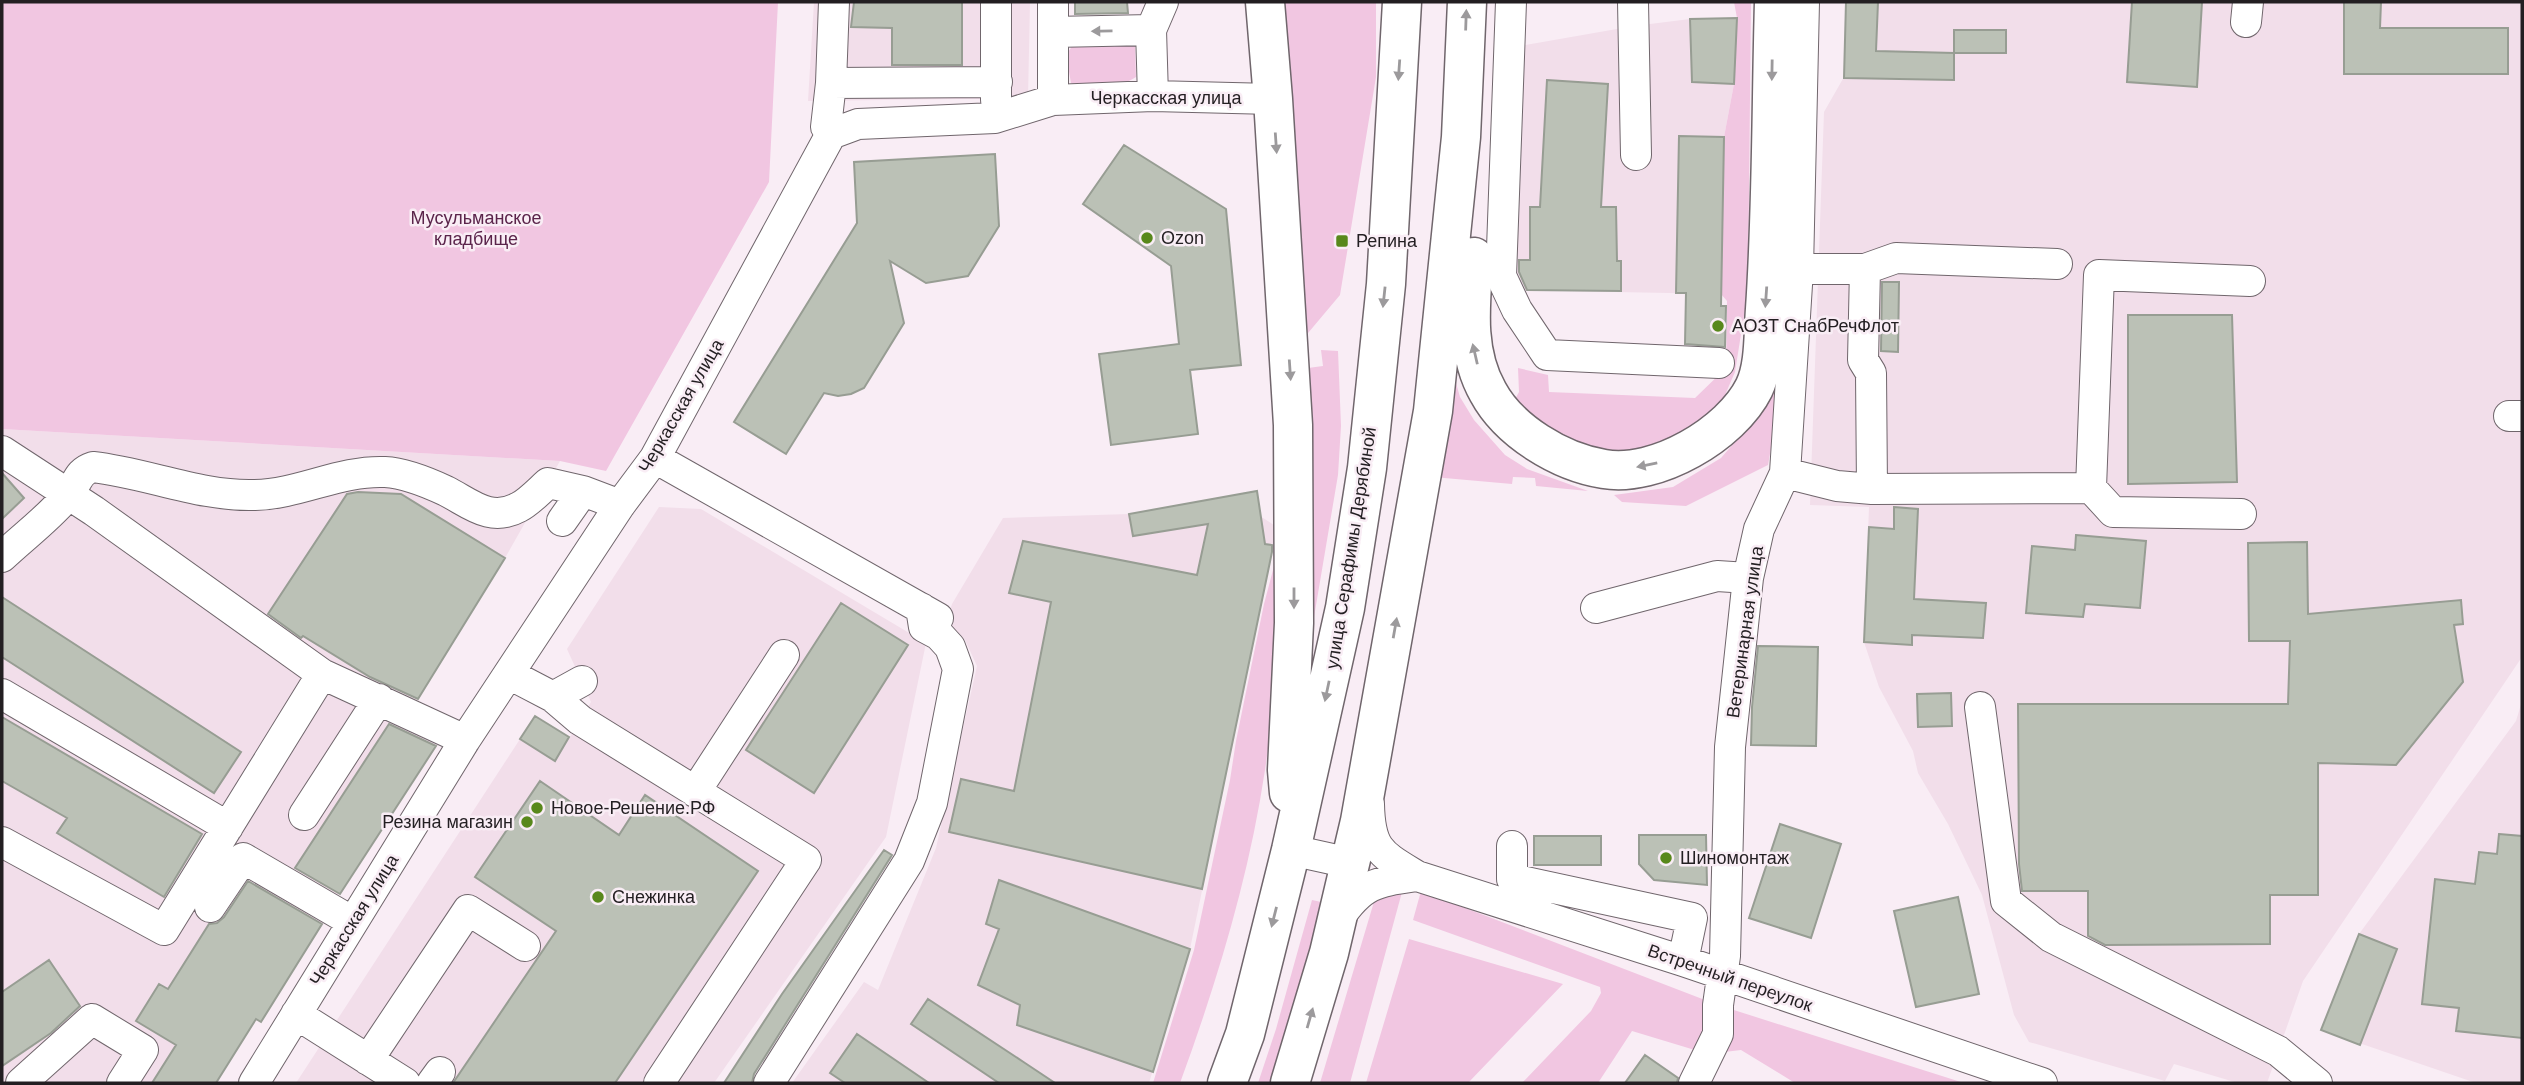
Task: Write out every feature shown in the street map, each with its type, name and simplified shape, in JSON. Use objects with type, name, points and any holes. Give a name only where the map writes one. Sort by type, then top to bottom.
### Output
[{"type":"main road","points":[[1265,2],[1293,425],[1294,623],[1287,771],[1292,846]]},
{"type":"main road","name":"улица Серафимы Дерябиной","points":[[1227,1083],[1245,1034],[1292,846],[1345,608],[1367,468],[1386,284],[1402,2]]},
{"type":"main road","points":[[1290,1083],[1336,922],[1369,779],[1433,411],[1461,137],[1466,2]]},
{"type":"main road","points":[[1461,137],[1477,220],[1470,318],[1472,340],[1479,372],[1488,392],[1503,413],[1528,436],[1570,459],[1605,470],[1651,466],[1676,457],[1721,428],[1744,404],[1756,386],[1761,358],[1766,286],[1774,2]]},
{"type":"street","points":[[831,134],[826,127],[831,83],[834,2]]},
{"type":"street","points":[[995,118],[996,2]]},
{"type":"street","points":[[1052,2],[1053,100]]},
{"type":"street","points":[[1153,96],[1151,30],[1163,2]]},
{"type":"street","points":[[1511,2],[1501,276],[1517,310],[1547,355],[1719,363]]},
{"type":"street","points":[[1633,2],[1636,155]]},
{"type":"street","name":"Ветеринарная улица","points":[[1694,1083],[1718,1034],[1718,1005],[1726,956],[1730,747],[1748,578],[1759,530],[1785,472],[1798,269],[1804,2]]},
{"type":"street","points":[[1053,32],[1151,30]]},
{"type":"street","points":[[831,83],[997,82]]},
{"type":"street","name":"Черкасская улица","points":[[254,1083],[465,740],[620,505],[655,458],[831,134],[858,124],[995,118],[1053,100],[1153,96],[1273,99]]},
{"type":"street","points":[[1798,269],[1865,269],[1896,258],[2057,264]]},
{"type":"street","points":[[1865,269],[1863,360],[1871,373],[1871,489]]},
{"type":"street","points":[[2241,514],[2113,512],[2091,488],[2099,275],[2250,281]]},
{"type":"street","points":[[2,451],[69,494],[322,674],[465,740]]},
{"type":"street","points":[[655,458],[933,615],[925,627],[939,635],[950,647],[958,669],[932,803],[909,861],[769,1083]]},
{"type":"street","points":[[2,557],[69,494],[79,475],[93,467],[226,494],[254,495],[300,489],[345,475],[387,472],[447,491],[478,510],[491,512],[519,507],[548,483],[583,491],[620,505]]},
{"type":"street","points":[[1785,472],[1837,486],[1871,489],[2091,488]]},
{"type":"street","points":[[562,521],[583,491]]},
{"type":"street","points":[[1596,608],[1717,576],[1748,578]]},
{"type":"street","points":[[695,792],[784,655]]},
{"type":"street","points":[[2,842],[164,930],[322,674]]},
{"type":"street","points":[[509,674],[553,697],[580,720],[806,860],[659,1083]]},
{"type":"street","points":[[553,697],[582,681]]},
{"type":"street","points":[[2,694],[228,827]]},
{"type":"street","points":[[304,815],[379,699]]},
{"type":"street","points":[[1980,707],[2006,901],[2051,937],[2278,1051],[2317,1083]]},
{"type":"street","name":"Встречный переулок","points":[[1369,779],[1372,836],[1385,856],[1417,876],[1683,961],[2042,1083]]},
{"type":"street","points":[[1292,846],[1350,863]]},
{"type":"street","points":[[1512,846],[1512,879],[1692,918],[1683,961]]},
{"type":"street","points":[[210,907],[243,858],[353,922]]},
{"type":"street","name":"Встречный переулок","points":[[1336,922],[1352,899],[1365,889],[1381,881],[1417,876]]},
{"type":"street","points":[[368,1060],[468,910],[525,946]]},
{"type":"street","points":[[296,1014],[405,1083]]},
{"type":"street","points":[[21,1083],[92,1019],[143,1050],[122,1083]]},
{"type":"shaded area","points":[[814,2],[1030,2],[1028,98],[808,101]]},
{"type":"shaded area","points":[[1846,2],[2522,2],[2522,657],[2303,981],[2267,1083],[2238,1083],[2174,1064],[2165,1081],[2029,1042],[2014,1015],[1982,895],[1948,824],[1918,773],[1913,751],[1879,687],[1864,642],[1869,507],[1810,505],[1824,112],[1844,77]]},
{"type":"shaded area","points":[[1737,18],[1734,84],[1724,137],[1721,294],[1513,290],[1520,46],[1634,26],[1690,19]]},
{"type":"shaded area","points":[[2,429],[560,461],[505,558],[415,704],[438,743],[321,921],[323,923],[261,1022],[256,1020],[216,1083],[2,1083]]},
{"type":"shaded area","points":[[659,507],[701,509],[926,643],[886,837],[714,1083],[296,1083],[535,716],[570,737],[591,702],[567,649]]},
{"type":"shaded area","points":[[1129,514],[1260,516],[1277,527],[1190,949],[1149,1083],[792,1083],[864,982],[878,990],[936,848],[977,666],[965,640],[946,622],[952,604],[1003,518]]},
{"type":"shaded area","points":[[2522,701],[2522,1083],[2476,1083],[2321,1030],[2359,934],[2516,721]]},
{"type":"green space","name":"Мусульманское кладбище","points":[[2,2],[778,2],[769,182],[606,471],[560,461],[2,429]]},
{"type":"green space","points":[[1279,2],[1376,2],[1376,77],[1340,295],[1303,339]]},
{"type":"green space","points":[[1734,2],[1751,2],[1748,290],[1735,372],[1722,402],[1692,429],[1664,446],[1616,455],[1567,446],[1513,403],[1519,392],[1518,368],[1548,375],[1549,392],[1695,398],[1726,368],[1727,301],[1721,294],[1724,137],[1734,84],[1737,18]]},
{"type":"green space","points":[[1120,38],[1135,46],[1136,77],[1104,88],[1087,88],[1071,83],[1066,55],[1073,45]]},
{"type":"green space","points":[[1321,350],[1338,351],[1341,426],[1338,475],[1313,623],[1308,368],[1323,366]]},
{"type":"green space","points":[[1450,362],[1460,397],[1474,420],[1505,455],[1527,469],[1588,491],[1536,486],[1535,478],[1513,477],[1512,484],[1433,477]]},
{"type":"green space","points":[[1774,366],[1779,404],[1768,465],[1686,506],[1622,502],[1614,495],[1673,487],[1721,458],[1760,413]]},
{"type":"green space","points":[[1278,551],[1271,716],[1265,770],[1241,889],[1207,1007],[1180,1083],[1153,1083],[1194,950],[1264,604]]},
{"type":"green space","points":[[1421,891],[1718,1005],[1964,1083],[1795,1083],[1741,1050],[1708,1054],[1632,1031],[1598,1083],[1522,1083],[1591,1011],[1601,993],[1600,987],[1413,920]]},
{"type":"green space","points":[[1402,892],[1350,1083],[1320,1083],[1376,895]]},
{"type":"green space","points":[[1312,900],[1326,903],[1272,1083],[1258,1083],[1276,1029]]},
{"type":"green space","points":[[1409,939],[1563,984],[1468,1083],[1366,1083]]},
{"type":"building","points":[[854,2],[962,2],[962,65],[892,65],[892,28],[851,27]]},
{"type":"building","points":[[1075,2],[1127,2],[1128,13],[1075,14]]},
{"type":"building","points":[[1846,2],[1878,2],[1876,51],[1954,53],[1954,80],[1844,78]]},
{"type":"building","points":[[2132,2],[2202,2],[2197,87],[2127,82]]},
{"type":"building","points":[[2344,2],[2381,2],[2380,28],[2508,28],[2508,74],[2344,74]]},
{"type":"building","points":[[1737,18],[1734,84],[1692,82],[1690,19]]},
{"type":"building","points":[[1954,30],[2006,30],[2006,53],[1954,53]]},
{"type":"building","points":[[1547,80],[1608,84],[1601,207],[1616,207],[1617,261],[1621,261],[1621,291],[1527,290],[1519,272],[1519,260],[1530,260],[1530,207],[1540,207]]},
{"type":"building","points":[[1679,136],[1724,137],[1721,306],[1726,306],[1725,347],[1685,344],[1686,293],[1676,293]]},
{"type":"building","points":[[1124,145],[1226,209],[1241,365],[1190,370],[1198,434],[1111,445],[1099,354],[1179,344],[1171,266],[1083,204]]},
{"type":"building","points":[[995,154],[999,226],[968,276],[926,283],[890,261],[904,323],[864,388],[838,396],[824,393],[786,454],[734,422],[857,223],[854,162]]},
{"type":"building","points":[[1882,282],[1899,282],[1898,352],[1881,351]]},
{"type":"building","points":[[2128,315],[2232,315],[2237,482],[2128,484]]},
{"type":"building","points":[[2,473],[24,498],[2,519]]},
{"type":"building","points":[[1257,491],[1265,544],[1272,545],[1272,552],[1202,889],[949,832],[961,779],[1014,791],[1051,602],[1009,593],[1023,541],[1197,575],[1208,524],[1133,536],[1129,514]]},
{"type":"building","points":[[347,494],[401,494],[505,558],[418,699],[370,677],[303,636],[301,638],[268,614]]},
{"type":"building","points":[[1894,507],[1918,509],[1914,599],[1986,603],[1983,638],[1912,635],[1912,645],[1864,642],[1869,527],[1894,529]]},
{"type":"building","points":[[2076,535],[2146,541],[2140,608],[2085,604],[2083,617],[2026,613],[2032,546],[2075,550]]},
{"type":"building","points":[[2307,542],[2308,614],[2461,600],[2463,624],[2454,625],[2463,682],[2396,765],[2318,763],[2318,895],[2270,895],[2270,944],[2105,945],[2088,936],[2088,891],[2022,891],[2019,864],[2018,704],[2288,704],[2290,641],[2249,641],[2248,543]]},
{"type":"building","points":[[2,597],[241,752],[214,793],[2,657]]},
{"type":"building","points":[[841,603],[908,645],[814,793],[746,750]]},
{"type":"building","points":[[1758,646],[1818,647],[1816,746],[1751,745]]},
{"type":"building","points":[[1951,693],[1952,726],[1918,727],[1917,694]]},
{"type":"building","points":[[535,716],[569,737],[555,761],[520,739]]},
{"type":"building","points":[[2,717],[202,834],[164,897],[57,833],[67,818],[2,781]]},
{"type":"building","points":[[389,724],[436,746],[340,894],[295,868]]},
{"type":"building","points":[[540,781],[619,835],[645,795],[758,871],[615,1083],[453,1083],[556,931],[475,877]]},
{"type":"building","points":[[1780,824],[1841,844],[1811,938],[1749,918]]},
{"type":"building","points":[[2499,834],[2522,836],[2522,1038],[2456,1031],[2459,1008],[2422,1004],[2435,879],[2475,884],[2479,852],[2497,854]]},
{"type":"building","points":[[1639,835],[1706,835],[1707,885],[1654,880],[1639,864]]},
{"type":"building","points":[[1534,836],[1601,836],[1601,865],[1534,865]]},
{"type":"building","points":[[884,850],[892,855],[754,1074],[752,1083],[724,1083],[782,994]]},
{"type":"building","points":[[999,880],[1190,949],[1153,1072],[1017,1025],[1020,1005],[978,985],[999,929],[986,924]]},
{"type":"building","points":[[248,881],[322,924],[261,1022],[256,1019],[216,1083],[152,1083],[176,1045],[136,1021],[159,984],[168,989],[209,924],[217,923],[224,917]]},
{"type":"building","points":[[1958,897],[1979,994],[1916,1007],[1894,911]]},
{"type":"building","points":[[2359,934],[2397,949],[2360,1045],[2321,1030]]},
{"type":"building","points":[[49,960],[80,1006],[51,1033],[2,1066],[2,992]]},
{"type":"building","points":[[928,999],[1055,1083],[999,1083],[911,1024]]},
{"type":"building","points":[[857,1034],[929,1083],[845,1083],[830,1073]]},
{"type":"building","points":[[1645,1055],[1678,1078],[1677,1083],[1625,1083]]},
{"type":"place","name":"Ozon","points":[[1147,238]]},
{"type":"place","name":"Репина","points":[[1342,241]]},
{"type":"place","name":"АОЗТ СнабРечФлот","points":[[1718,326]]},
{"type":"place","name":"Новое-Решение.РФ","points":[[537,808]]},
{"type":"place","name":"Резина магазин","points":[[527,822]]},
{"type":"place","name":"Шиномонтаж","points":[[1666,858]]},
{"type":"place","name":"Снежинка","points":[[598,897]]}]
